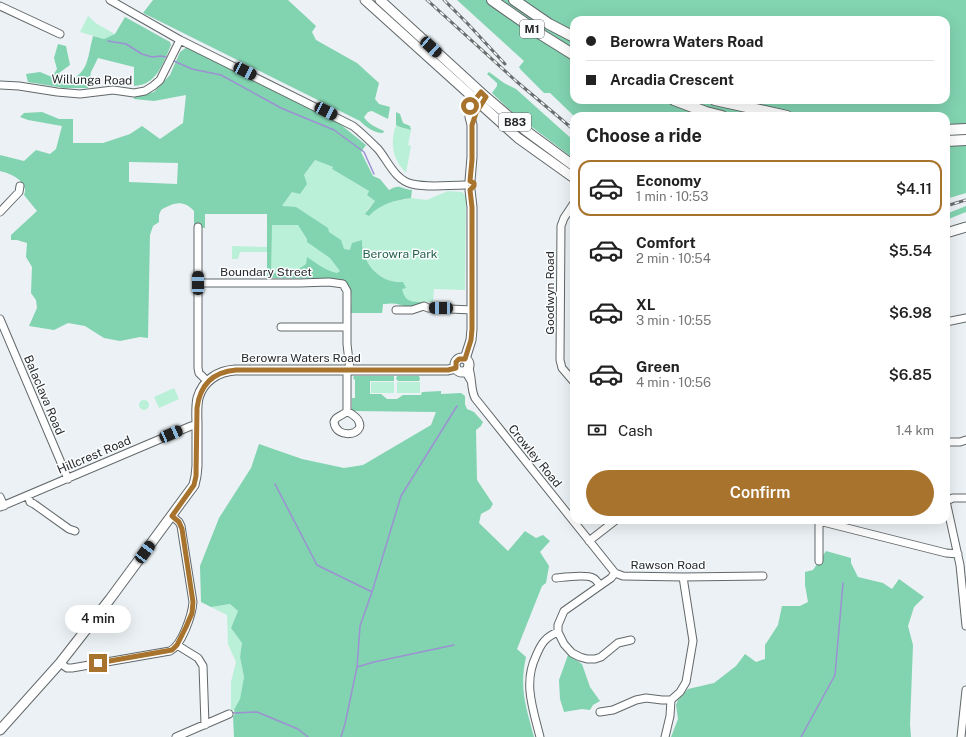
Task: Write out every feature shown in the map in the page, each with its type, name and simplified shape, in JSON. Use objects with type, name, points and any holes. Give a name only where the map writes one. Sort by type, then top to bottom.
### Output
[{"type":"highway","name":"M1","points":[[492,0],[570,52]]},
{"type":"highway","name":"M1","points":[[514,0],[549,24],[570,35]]},
{"type":"highway","points":[[685,104],[706,112]]},
{"type":"highway","points":[[733,104],[769,112]]},
{"type":"highway","points":[[950,130],[966,129]]},
{"type":"highway","points":[[950,141],[966,140]]},
{"type":"main road","name":"B83","points":[[365,0],[480,98],[570,163]]},
{"type":"main road","name":"B83","points":[[380,0],[480,98],[518,138],[570,175]]},
{"type":"main road","points":[[463,366],[471,340],[472,310],[472,207],[468,185],[472,160],[472,125],[470,106],[480,98]]},
{"type":"main road","points":[[950,232],[966,227]]},
{"type":"main road","name":"Berowra Waters Road","points":[[0,730],[60,663],[110,599],[192,488],[196,476],[198,397],[208,382],[222,372],[236,370],[443,370],[463,366]]},
{"type":"street","points":[[110,0],[180,40],[353,126],[378,149],[398,176],[408,182],[419,185],[468,185]]},
{"type":"street","points":[[0,6],[60,34]]},
{"type":"street","name":"Willunga Road","points":[[0,86],[19,86],[80,94],[113,90],[134,93],[145,91],[160,80],[180,40]]},
{"type":"street","points":[[0,212],[19,192],[20,186]]},
{"type":"street","name":"Goodwyn Road","points":[[570,210],[564,218],[562,226],[560,360],[562,368],[570,377]]},
{"type":"street","points":[[198,227],[198,370],[200,375],[208,382]]},
{"type":"street","name":"Boundary Street","points":[[198,283],[334,282],[343,284],[346,288],[347,327]]},
{"type":"street","points":[[396,310],[412,310],[424,306],[428,308],[472,310]]},
{"type":"street","points":[[950,321],[966,318]]},
{"type":"street","name":"Balaclava Road","points":[[0,320],[68,479]]},
{"type":"street","points":[[281,327],[347,327],[347,411]]},
{"type":"street","name":"Crowley Road","points":[[463,366],[471,372],[471,381],[475,398],[570,517]]},
{"type":"street","name":"Hillcrest Road","points":[[2,507],[191,426],[197,425]]},
{"type":"street","points":[[950,442],[960,442],[966,440]]},
{"type":"street","points":[[28,496],[30,502],[69,529],[75,531]]},
{"type":"street","points":[[0,497],[2,507]]},
{"type":"street","points":[[950,499],[966,498]]},
{"type":"street","points":[[60,663],[67,668],[72,668],[170,651],[177,645],[192,613],[193,602],[181,526],[172,516]]},
{"type":"street","points":[[950,519],[958,554],[963,565],[966,626]]},
{"type":"street","name":"Crowley Road","points":[[575,524],[589,541]]},
{"type":"street","points":[[589,541],[611,524]]},
{"type":"street","points":[[818,562],[819,524]]},
{"type":"street","points":[[831,524],[946,553],[958,554]]},
{"type":"street","name":"Rawson Road","points":[[589,541],[615,573],[623,576],[763,576]]},
{"type":"street","points":[[615,573],[611,578],[564,611],[558,625],[558,632],[564,644],[572,652],[580,658],[587,659],[595,659],[618,643],[631,640]]},
{"type":"street","points":[[556,578],[567,576],[591,577],[600,585]]},
{"type":"street","points":[[600,712],[613,710],[636,700],[646,698],[671,700],[680,692],[686,682],[693,641],[683,577]]},
{"type":"street","points":[[540,737],[530,697],[530,674],[541,643],[550,635],[558,632]]},
{"type":"street","points":[[177,645],[198,658],[203,666],[205,724]]},
{"type":"street","points":[[961,737],[966,690]]},
{"type":"street","points":[[665,737],[670,716],[671,700]]},
{"type":"street","points":[[176,737],[229,714]]},
{"type":"green space","points":[[153,0],[288,0],[316,26],[312,32],[316,40],[357,63],[379,83],[375,99],[379,104],[390,107],[388,119],[372,111],[368,112],[364,117],[370,124],[384,131],[383,133],[373,131],[360,121],[143,13]]},
{"type":"green space","points":[[457,0],[966,0],[966,193],[950,198],[950,112],[570,112],[550,93],[544,93],[519,67],[524,61]]},
{"type":"green space","points":[[88,16],[97,24],[115,34],[104,39],[80,32]]},
{"type":"green space","points":[[125,17],[170,42],[171,45],[162,66],[154,77],[148,82],[142,85],[134,86],[134,67],[98,58],[91,72],[88,88],[64,88],[28,82],[26,74],[40,72],[52,77],[57,69],[54,58],[58,44],[66,46],[70,65],[59,73],[63,82],[78,76],[86,65],[93,36],[104,39],[115,34]]},
{"type":"green space","points":[[187,47],[340,124],[366,145],[361,152],[373,176],[380,179],[389,190],[398,187],[412,190],[411,198],[383,205],[369,216],[365,214],[375,201],[367,195],[369,191],[332,169],[333,167],[315,160],[304,175],[307,184],[300,194],[292,192],[282,206],[296,207],[328,228],[329,232],[341,240],[344,249],[350,250],[352,243],[362,240],[362,248],[368,263],[373,270],[386,279],[394,282],[403,282],[406,288],[402,289],[406,298],[414,302],[421,302],[418,305],[410,308],[395,304],[383,304],[382,313],[351,313],[350,288],[344,281],[339,279],[267,278],[267,214],[205,214],[205,228],[194,227],[194,211],[186,205],[178,203],[161,210],[159,222],[153,226],[150,235],[148,338],[140,337],[120,341],[104,338],[85,326],[68,323],[54,330],[29,326],[37,308],[36,300],[31,293],[32,267],[26,257],[27,243],[11,240],[11,235],[37,211],[24,195],[25,190],[22,182],[14,176],[0,171],[0,155],[24,161],[36,150],[50,154],[56,149],[62,126],[28,120],[20,117],[24,113],[42,112],[59,119],[73,119],[73,143],[103,143],[130,134],[142,126],[160,139],[183,123],[186,95],[154,101],[134,99],[134,95],[154,92],[170,75],[180,52]],"holes":[[[129,162],[178,163],[177,184],[129,182]],[[272,225],[298,225],[307,239],[307,242],[330,258],[340,271],[337,273],[329,270],[307,257],[306,264],[299,269],[296,269],[296,273],[271,273]]]},
{"type":"green space","points":[[489,72],[504,83],[516,89],[570,137],[570,156],[511,111],[492,93],[497,86],[497,83],[487,74]]},
{"type":"green space","points":[[396,112],[400,114],[403,123],[410,126],[411,130],[396,125]]},
{"type":"green space","points":[[396,125],[411,130],[408,145],[411,146],[406,173],[395,156],[393,138]]},
{"type":"green space","name":"Berowra Park","points":[[315,160],[333,167],[332,169],[369,191],[367,195],[375,201],[366,211],[376,209],[384,204],[411,198],[427,200],[448,191],[462,192],[466,196],[465,290],[434,289],[433,302],[422,302],[413,308],[395,304],[383,304],[382,313],[355,277],[308,269],[296,269],[296,273],[271,273],[271,226],[282,206]]},
{"type":"green space","points":[[966,206],[966,212],[950,218],[950,212]]},
{"type":"green space","points":[[232,246],[267,247],[267,252],[240,252],[238,259],[232,259]]},
{"type":"green space","points":[[354,376],[394,376],[394,381],[370,381],[370,394],[381,394],[387,399],[397,399],[403,395],[421,395],[422,392],[441,391],[441,394],[461,393],[465,396],[465,404],[467,409],[474,412],[483,422],[476,430],[477,480],[493,504],[490,509],[481,514],[479,523],[508,551],[525,531],[536,538],[543,535],[550,541],[540,552],[549,566],[546,583],[542,586],[517,649],[526,657],[523,688],[526,707],[534,737],[234,737],[234,710],[240,699],[244,677],[240,657],[242,643],[231,628],[238,611],[230,604],[211,607],[201,602],[200,566],[219,518],[251,468],[259,444],[302,459],[344,468],[363,465],[431,425],[436,412],[352,411],[352,398],[355,398]]},
{"type":"green space","points":[[397,376],[419,376],[420,379],[419,381],[398,381],[396,379]]},
{"type":"green space","points":[[371,382],[394,382],[394,393],[371,393]]},
{"type":"green space","points":[[397,382],[420,382],[420,393],[397,393]]},
{"type":"green space","points":[[174,388],[179,399],[159,408],[154,397]]},
{"type":"green space","points":[[144,400],[149,405],[144,410],[139,405]]},
{"type":"green space","points":[[826,551],[851,558],[851,563],[858,577],[883,583],[892,589],[899,579],[924,597],[914,607],[908,626],[913,645],[910,724],[911,737],[671,737],[678,719],[676,705],[678,700],[688,689],[714,683],[736,666],[745,654],[756,662],[765,659],[765,645],[778,625],[782,606],[800,606],[808,602],[805,585],[805,572],[813,570]]},
{"type":"green space","points":[[230,604],[238,611],[231,628],[242,643],[240,657],[244,677],[240,700],[234,710],[231,711],[231,682],[236,662],[228,644],[227,615],[211,607]]},
{"type":"green space","points":[[568,655],[582,664],[590,687],[600,701],[593,705],[590,710],[582,709],[564,712],[560,699],[559,680]]},
{"type":"waterway","points":[[108,41],[126,44],[142,54],[152,57],[166,57]]},
{"type":"waterway","points":[[174,61],[192,69],[221,75],[281,108],[334,130],[364,152],[374,174]]},
{"type":"waterway","points":[[341,737],[357,667],[360,626],[372,592],[401,496],[457,406]]},
{"type":"waterway","points":[[275,484],[317,565],[372,592]]},
{"type":"waterway","points":[[801,737],[835,675],[843,583]]},
{"type":"waterway","points":[[357,667],[454,645]]},
{"type":"waterway","points":[[233,713],[257,712],[298,729],[308,737]]},
{"type":"railway","points":[[427,0],[516,81],[570,127]]},
{"type":"railway","points":[[444,0],[505,64]]},
{"type":"railway","points":[[950,205],[966,200]]},
{"type":"route","points":[[98,663],[172,650],[176,647],[192,613],[193,599],[182,529],[179,522],[172,516],[194,485],[197,466],[198,397],[210,379],[226,371],[236,370],[451,370],[456,368],[456,362],[460,358],[465,359],[471,340],[472,329],[472,207],[470,190],[473,189],[474,183],[470,181],[472,160],[472,125],[476,113],[486,97],[481,92],[470,106]]}]
